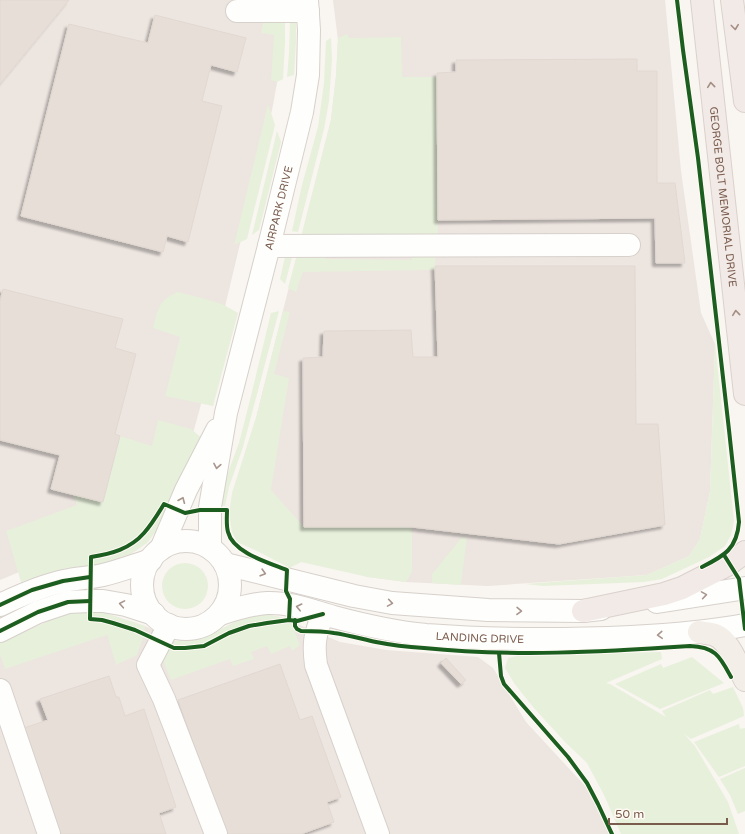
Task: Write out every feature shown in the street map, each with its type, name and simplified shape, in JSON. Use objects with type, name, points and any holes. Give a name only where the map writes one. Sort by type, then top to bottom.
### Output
[{"type":"highway","name":"GEORGE BOLT MEMORIAL DRIVE","points":[[702,0],[745,394]]},
{"type":"highway","points":[[732,0],[745,101]]},
{"type":"highway","points":[[582,611],[664,594],[682,588],[730,564],[745,552]]},
{"type":"main road","points":[[699,632],[715,635],[726,643],[745,680]]},
{"type":"street","points":[[237,12],[307,5]]},
{"type":"street","name":"AIRPARK DRIVE","points":[[210,548],[210,507],[226,414],[269,246],[303,104],[308,74],[309,30],[307,5]]},
{"type":"street","points":[[269,246],[629,245]]},
{"type":"street","name":"AIRPARK DRIVE","points":[[156,554],[186,490],[226,414]]},
{"type":"street","points":[[0,605],[32,590],[63,581],[102,575],[129,568],[173,544],[186,542],[198,543],[210,548],[219,555],[225,564],[230,577],[230,590],[227,603],[220,614],[212,622],[191,629],[179,629],[126,604],[96,601],[68,602],[38,612],[0,632]]},
{"type":"street","points":[[156,554],[144,573],[142,588],[146,602],[161,620]]},
{"type":"street","points":[[225,564],[354,596],[392,603],[488,610],[582,611],[642,604],[745,588]]},
{"type":"street","name":"LANDING DRIVE","points":[[220,614],[237,608],[267,603],[290,605],[363,625],[425,635],[557,640],[635,637],[699,632],[727,629],[745,625]]},
{"type":"street","points":[[323,614],[316,632],[314,650],[316,665],[378,834]]},
{"type":"street","points":[[161,620],[148,665],[164,699],[216,834]]},
{"type":"street","points":[[0,691],[49,834]]},
{"type":"shaded area","points":[[0,0],[283,0],[282,56],[272,110],[206,386],[190,444],[38,564],[0,580]]},
{"type":"shaded area","points":[[333,0],[665,0],[681,171],[701,313],[715,344],[710,491],[700,539],[689,556],[647,575],[488,586],[406,582],[368,577],[256,544],[257,414],[331,120],[338,40]]},
{"type":"shaded area","points":[[69,612],[105,613],[145,626],[175,641],[197,640],[235,622],[252,616],[264,614],[280,617],[340,642],[386,650],[478,657],[493,668],[526,722],[598,800],[611,834],[0,834],[0,643]]},
{"type":"green space","points":[[264,18],[285,22],[283,79],[277,82],[271,80],[274,35],[261,33]]},
{"type":"green space","points":[[296,22],[294,75],[287,77],[290,23]]},
{"type":"green space","points":[[347,34],[349,38],[401,37],[402,77],[437,77],[438,239],[310,237],[302,233],[331,120],[336,76],[338,38]]},
{"type":"green space","points":[[331,38],[332,59],[329,101],[324,129],[298,232],[292,231],[302,185],[318,127],[324,83],[326,41]]},
{"type":"green space","points":[[268,104],[275,125],[247,239],[234,245]]},
{"type":"green space","points":[[277,131],[281,142],[259,230],[252,235]]},
{"type":"green space","points":[[325,254],[325,259],[412,260],[412,254],[436,254],[435,270],[303,272],[296,292],[288,288],[297,255]]},
{"type":"green space","points":[[285,257],[292,257],[285,284],[280,279]]},
{"type":"green space","points":[[178,292],[222,304],[238,313],[213,406],[165,396],[180,337],[153,328],[160,306],[166,298]]},
{"type":"green space","points":[[279,311],[243,447],[229,487],[225,506],[220,505],[226,478],[239,443],[271,313]]},
{"type":"green space","points":[[283,311],[290,312],[274,374],[289,378],[271,490],[304,527],[412,527],[412,572],[406,582],[368,577],[301,562],[290,568],[237,542],[232,532],[229,514],[232,493],[257,414]]},
{"type":"green space","points":[[715,344],[734,521],[731,535],[725,546],[709,557],[662,579],[644,582],[543,586],[525,584],[647,575],[689,556],[700,539],[710,491]]},
{"type":"green space","points":[[158,420],[191,429],[203,439],[159,527],[147,543],[131,554],[98,565],[66,568],[21,582],[6,531],[77,505],[73,494],[103,502],[120,436],[152,446]]},
{"type":"green space","points":[[462,537],[467,538],[461,585],[432,583],[432,574]]},
{"type":"green space","points":[[181,563],[189,563],[198,567],[204,573],[208,586],[204,599],[198,605],[189,609],[181,609],[172,605],[166,599],[162,590],[162,582],[166,573],[172,567]]},
{"type":"green space","points":[[69,612],[105,613],[145,626],[144,636],[137,655],[116,665],[107,635],[5,669],[0,655],[0,643]]},
{"type":"green space","points":[[264,614],[280,617],[292,625],[300,645],[292,651],[290,646],[271,654],[267,646],[251,652],[254,659],[233,666],[230,659],[171,680],[163,660],[175,641],[197,640],[235,622],[252,616]]},
{"type":"green space","points":[[661,652],[662,659],[606,683],[666,717],[662,711],[710,690],[713,694],[733,687],[743,708],[744,716],[691,739],[684,734],[695,746],[728,802],[739,834],[621,834],[604,795],[587,763],[565,742],[534,708],[514,683],[505,668],[508,658],[521,655]]},
{"type":"green space","points":[[692,657],[724,683],[660,709],[615,684],[661,664],[663,668]]},
{"type":"green space","points":[[739,724],[740,729],[745,728],[745,766],[719,777],[694,742]]},
{"type":"green space","points":[[745,768],[745,811],[738,814],[730,795],[720,779]]},
{"type":"building","points":[[0,0],[69,0],[0,84]]},
{"type":"building","points":[[155,15],[246,38],[237,72],[211,65],[202,101],[222,106],[188,242],[167,236],[163,252],[21,216],[69,24],[148,43]]},
{"type":"building","points":[[637,59],[637,71],[657,71],[657,183],[675,183],[685,263],[656,263],[655,218],[438,220],[437,73],[456,72],[456,60]]},
{"type":"building","points":[[435,266],[635,266],[636,424],[658,424],[665,525],[559,544],[412,527],[304,527],[303,358],[323,357],[324,331],[411,330],[413,357],[438,357]]},
{"type":"building","points":[[3,289],[123,319],[115,348],[136,354],[115,434],[120,436],[103,502],[51,489],[60,455],[0,440],[0,301]]},
{"type":"building","points":[[446,658],[466,680],[461,684],[441,663]]},
{"type":"building","points":[[280,664],[300,720],[312,716],[341,797],[327,802],[334,822],[301,834],[225,834],[178,700]]},
{"type":"building","points":[[109,676],[116,697],[119,697],[125,716],[144,709],[176,807],[159,813],[166,834],[56,834],[21,729],[48,720],[40,699]]},
{"type":"cycle path","points":[[677,0],[698,158],[739,522],[735,539],[728,550],[717,559],[702,567]]},
{"type":"cycle path","points":[[289,620],[290,599],[286,591],[287,570],[253,556],[237,546],[231,539],[228,532],[227,510],[200,510],[185,513],[164,504],[155,519],[139,539],[120,550],[91,557],[90,619],[102,620],[135,630],[174,648],[204,646],[229,633],[249,626],[289,620],[297,621],[323,614]]},
{"type":"cycle path","points":[[724,555],[739,579],[745,629]]},
{"type":"cycle path","points":[[0,605],[32,590],[63,581],[90,577]]},
{"type":"cycle path","points":[[0,631],[38,612],[68,602],[90,601]]},
{"type":"cycle path","points":[[295,620],[295,626],[301,631],[330,632],[394,645],[457,651],[557,653],[690,646],[699,647],[706,648],[716,654],[724,664],[731,677]]},
{"type":"cycle path","points":[[499,653],[501,676],[504,684],[568,757],[587,783],[612,834]]}]
